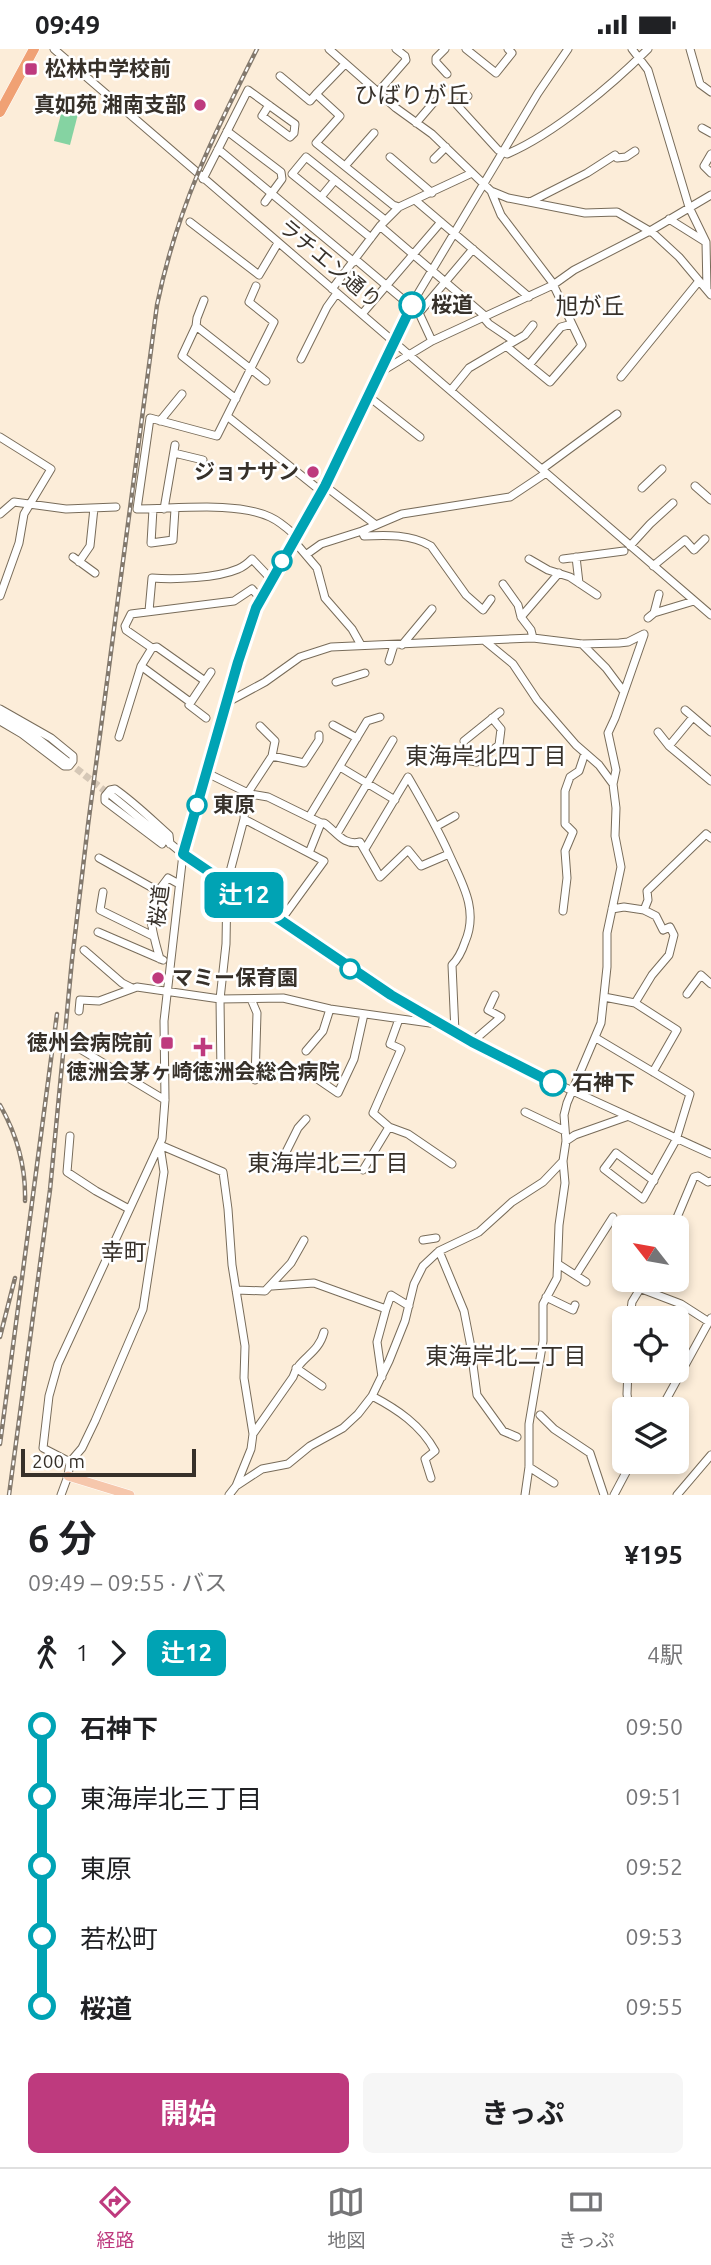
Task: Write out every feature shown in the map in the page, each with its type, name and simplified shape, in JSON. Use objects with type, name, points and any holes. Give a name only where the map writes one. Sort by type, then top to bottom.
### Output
[{"type":"highway","points":[[0,112],[34,49]]},
{"type":"main road","points":[[68,1476],[108,1492],[130,1495]]},
{"type":"street","name":"ラチエン通り","points":[[54,49],[409,353],[627,548],[653,566],[711,615]]},
{"type":"street","points":[[329,49],[377,92],[446,147],[491,191],[501,196],[585,213],[617,212],[650,231],[679,257],[709,292]]},
{"type":"street","points":[[377,92],[405,60],[405,56],[396,49]]},
{"type":"street","points":[[445,49],[436,58],[436,62],[447,74]]},
{"type":"street","points":[[466,49],[496,72],[512,53],[508,49]]},
{"type":"street","name":"桜道","points":[[160,1145],[165,1100],[163,1050],[167,990],[179,884],[177,849],[207,773],[250,623],[260,598],[323,489],[410,307],[538,93],[568,49]]},
{"type":"street","points":[[632,49],[648,70],[690,207],[709,243],[709,292]]},
{"type":"street","points":[[468,96],[457,105],[502,153],[510,154],[555,126],[648,49]]},
{"type":"street","points":[[690,49],[700,84],[711,92]]},
{"type":"street","points":[[280,76],[310,101],[345,64]]},
{"type":"street","points":[[203,179],[248,90],[269,105],[295,124],[290,137],[261,117],[269,105]]},
{"type":"street","points":[[316,95],[340,116],[316,143],[399,207]]},
{"type":"street","points":[[416,123],[434,102]]},
{"type":"street","points":[[702,128],[711,133]]},
{"type":"street","points":[[227,131],[281,172],[282,179],[265,202]]},
{"type":"street","points":[[345,166],[374,133]]},
{"type":"street","points":[[434,159],[446,147]]},
{"type":"street","points":[[218,149],[419,313],[432,341]]},
{"type":"street","points":[[530,202],[587,173],[615,155],[617,158],[626,157],[635,151]]},
{"type":"street","points":[[711,154],[704,166],[711,173]]},
{"type":"street","points":[[371,238],[292,174],[306,157],[383,223],[413,254],[484,316],[489,324],[514,341]]},
{"type":"street","points":[[390,157],[432,193]]},
{"type":"street","points":[[301,359],[334,291],[383,223],[399,207],[472,173]]},
{"type":"street","points":[[321,197],[335,180]]},
{"type":"street","points":[[491,191],[501,215],[553,285],[582,345],[550,382],[506,346]]},
{"type":"street","points":[[379,373],[432,341],[553,285],[574,270],[650,231],[711,195]]},
{"type":"street","points":[[415,200],[529,297]]},
{"type":"street","points":[[669,219],[709,243]]},
{"type":"street","points":[[190,222],[259,275],[278,243]]},
{"type":"street","points":[[362,314],[441,222]]},
{"type":"street","points":[[419,313],[473,249]]},
{"type":"street","points":[[621,377],[699,281]]},
{"type":"street","points":[[256,286],[249,302],[274,322],[217,436],[150,418],[137,509],[234,509],[252,512],[280,523],[317,568],[325,598],[352,629],[361,645]]},
{"type":"street","points":[[204,300],[197,326],[182,356],[236,399]]},
{"type":"street","points":[[529,365],[561,327],[572,324]]},
{"type":"street","points":[[451,390],[469,368],[525,335],[533,325]]},
{"type":"street","points":[[197,326],[266,381]]},
{"type":"street","points":[[160,421],[181,394]]},
{"type":"street","points":[[368,396],[420,437]]},
{"type":"street","points":[[307,554],[321,544],[410,512],[510,497],[617,414]]},
{"type":"street","points":[[227,417],[376,525]]},
{"type":"street","points":[[0,437],[51,469],[22,521],[19,543],[0,596]]},
{"type":"street","points":[[164,509],[174,449],[203,460]]},
{"type":"street","points":[[642,488],[662,469]]},
{"type":"street","points":[[695,486],[711,500]]},
{"type":"street","points":[[0,514],[14,502],[66,509],[116,507]]},
{"type":"street","points":[[563,559],[627,548],[673,503]]},
{"type":"street","points":[[94,509],[90,546],[76,559],[95,573]]},
{"type":"street","points":[[153,509],[151,543],[173,540],[175,509]]},
{"type":"street","points":[[362,531],[364,536],[392,535],[425,543],[483,610],[491,599]]},
{"type":"street","points":[[653,566],[685,540],[694,550],[705,539]]},
{"type":"street","points":[[576,557],[579,583]]},
{"type":"street","points":[[149,611],[152,578],[173,580],[220,573],[239,569],[252,559],[271,579]]},
{"type":"street","points":[[529,559],[579,583],[597,595]]},
{"type":"street","points":[[521,617],[559,573]]},
{"type":"street","points":[[503,584],[518,605],[521,617],[531,630],[533,638]]},
{"type":"street","points":[[205,681],[157,647],[152,648],[126,630],[125,626],[131,614],[234,601],[252,589],[260,598]]},
{"type":"street","points":[[659,594],[651,615],[694,601]]},
{"type":"street","points":[[389,661],[398,645],[432,609]]},
{"type":"street","points":[[226,703],[265,682],[300,657],[321,649],[533,638],[582,644],[628,642],[644,634],[608,733],[616,770],[613,784],[615,836],[621,867],[606,943],[607,967],[601,1023],[571,1091],[564,1115],[565,1190],[559,1225],[558,1264],[556,1283],[543,1304],[543,1341],[528,1433],[529,1467],[525,1495]]},
{"type":"street","points":[[485,641],[513,664],[537,700],[599,765],[613,784]]},
{"type":"street","points":[[582,644],[606,668],[624,692]]},
{"type":"street","points":[[119,737],[141,666],[152,648]]},
{"type":"street","points":[[141,666],[190,702],[189,705],[206,718]]},
{"type":"street","points":[[190,702],[211,672]]},
{"type":"street","points":[[336,683],[365,673]]},
{"type":"street","points":[[0,709],[51,738],[73,756],[73,761],[69,766],[64,766],[0,721]]},
{"type":"street","points":[[685,710],[711,732]]},
{"type":"street","points":[[464,741],[500,712]]},
{"type":"street","points":[[0,715],[27,730],[68,762]]},
{"type":"street","points":[[309,817],[367,721],[380,717]]},
{"type":"street","points":[[669,746],[693,717]]},
{"type":"street","points":[[470,761],[477,762],[499,745],[501,729],[492,718]]},
{"type":"street","points":[[333,725],[357,738]]},
{"type":"street","points":[[221,1074],[220,999],[226,944],[227,883],[244,819],[245,797],[272,755],[275,741],[260,726]]},
{"type":"street","points":[[273,739],[280,730]]},
{"type":"street","points":[[658,732],[669,746],[711,781]]},
{"type":"street","points":[[272,755],[304,764],[320,735]]},
{"type":"street","points":[[338,832],[393,740]]},
{"type":"street","points":[[563,911],[567,878],[565,851],[573,832],[565,824],[564,798],[570,777],[579,771],[585,753]]},
{"type":"street","points":[[340,767],[395,800]]},
{"type":"street","points":[[207,773],[324,823],[338,832],[343,841],[351,844],[360,842],[380,877],[408,850],[421,866],[449,854]]},
{"type":"street","points":[[365,849],[408,777],[437,826],[466,890],[471,917],[468,936],[452,965],[455,1032]]},
{"type":"street","points":[[116,789],[139,806],[169,835],[177,849],[163,844],[105,801],[105,796],[110,790],[116,789]]},
{"type":"street","points":[[111,795],[177,849],[369,982],[472,1042],[626,1117],[711,1154]]},
{"type":"street","points":[[437,826],[455,816]]},
{"type":"street","points":[[244,819],[324,861],[281,920]]},
{"type":"street","points":[[309,853],[321,823]]},
{"type":"street","points":[[644,910],[648,900],[647,891],[706,834],[711,837]]},
{"type":"street","points":[[99,858],[158,891]]},
{"type":"street","points":[[160,959],[153,936],[152,908],[158,891],[168,878],[179,884]]},
{"type":"street","points":[[103,892],[100,910],[153,936]]},
{"type":"street","points":[[612,909],[624,907],[644,910],[656,916],[661,929],[670,927],[674,935],[670,955],[652,975],[635,1003]]},
{"type":"street","points":[[98,932],[170,962]]},
{"type":"street","points":[[84,950],[122,983],[133,989]]},
{"type":"street","points":[[687,994],[701,975],[711,984]]},
{"type":"street","points":[[79,1011],[80,1000],[99,1000],[133,989],[167,990],[220,999],[283,998],[330,1009],[440,1024]]},
{"type":"street","points":[[472,1042],[501,1017],[488,1010],[495,995]]},
{"type":"street","points":[[604,997],[635,1003],[677,1030],[653,1072]]},
{"type":"street","points":[[251,999],[257,1013],[255,1080]]},
{"type":"street","points":[[306,1051],[323,1031],[330,1009]]},
{"type":"street","points":[[316,1078],[338,1093],[354,1059],[364,1014]]},
{"type":"street","points":[[399,1019],[390,1044],[401,1049],[373,1113],[389,1127],[408,1135],[452,1164]]},
{"type":"street","points":[[596,1038],[690,1094],[676,1140],[654,1181],[643,1199],[604,1169],[616,1153],[654,1181]]},
{"type":"street","points":[[75,1046],[165,1100]]},
{"type":"street","points":[[524,1112],[565,1131]]},
{"type":"street","points":[[566,1141],[575,1135],[626,1117]]},
{"type":"street","points":[[286,1152],[298,1128],[306,1119]]},
{"type":"street","points":[[363,1170],[389,1127]]},
{"type":"street","points":[[70,1136],[67,1172],[129,1209]]},
{"type":"street","points":[[70,1462],[43,1448],[51,1387],[58,1364],[160,1145]]},
{"type":"street","points":[[160,1145],[223,1172],[245,1346],[244,1378],[253,1434],[251,1449],[236,1486],[229,1495]]},
{"type":"street","points":[[61,1495],[70,1462],[82,1448],[96,1421],[143,1309],[164,1172],[160,1145]]},
{"type":"street","points":[[236,1486],[262,1469],[288,1464],[310,1446],[343,1428],[358,1414],[382,1378],[400,1336],[417,1276],[439,1251],[479,1233],[512,1202],[543,1182],[564,1161]]},
{"type":"street","points":[[678,1215],[694,1177],[711,1181]]},
{"type":"street","points":[[576,1275],[612,1219]]},
{"type":"street","points":[[423,1240],[436,1238]]},
{"type":"street","points":[[236,1290],[265,1291],[272,1286],[291,1263],[304,1240]]},
{"type":"street","points":[[439,1251],[464,1311],[477,1395],[503,1431],[517,1437]]},
{"type":"street","points":[[558,1264],[586,1282]]},
{"type":"street","points":[[272,1286],[314,1283],[386,1309]]},
{"type":"street","points":[[651,1292],[710,1320],[668,1397]]},
{"type":"street","points":[[382,1378],[377,1342],[391,1294],[409,1307]]},
{"type":"street","points":[[546,1297],[573,1310],[575,1305]]},
{"type":"street","points":[[253,1434],[293,1377],[296,1368],[314,1353],[324,1332]]},
{"type":"street","points":[[296,1368],[322,1386]]},
{"type":"street","points":[[372,1396],[399,1410],[430,1443],[435,1451],[425,1459],[431,1478]]},
{"type":"street","points":[[540,1415],[554,1429],[590,1453],[604,1495]]},
{"type":"street","points":[[677,1495],[711,1455]]},
{"type":"street","points":[[529,1467],[554,1483]]},
{"type":"street","points":[[614,1495],[625,1474]]},
{"type":"green space","points":[[62,110],[78,114],[70,145],[54,141]]},
{"type":"tunnel","points":[[68,762],[110,795]]},
{"type":"railway","points":[[9,1495],[50,1190],[88,825],[157,305],[175,236],[198,173],[257,49]]},
{"type":"railway","points":[[0,1444],[57,1014]]},
{"type":"railway","points":[[0,1105],[19,1152],[25,1201]]},
{"type":"railway","points":[[0,1337],[15,1278]]},
{"type":"bus line","name":"辻12","points":[[412,305],[325,486],[256,608],[183,854],[411,1008],[553,1083]]},
{"type":"place","name":"松林中学校前","points":[[31,69]]},
{"type":"place","name":"真如苑 湘南支部","points":[[200,105]]},
{"type":"place","name":"桜道","points":[[412,305]]},
{"type":"place","name":"ジョナサン","points":[[313,472]]},
{"type":"place","name":"東原","points":[[197,805]]},
{"type":"place","name":"マミー保育園","points":[[158,978]]},
{"type":"place","name":"徳州会病院前","points":[[167,1043]]},
{"type":"place","name":"徳洲会茅ヶ崎徳洲会総合病院","points":[[203,1047]]},
{"type":"place","name":"石神下","points":[[553,1083]]},
{"type":"district","name":"ひばりが丘","points":[[412,95]]},
{"type":"district","name":"旭が丘","points":[[590,306]]},
{"type":"district","name":"東海岸北四丁目","points":[[486,756]]},
{"type":"district","name":"東海岸北三丁目","points":[[328,1163]]},
{"type":"district","name":"幸町","points":[[124,1252]]},
{"type":"district","name":"東海岸北二丁目","points":[[506,1356]]}]
